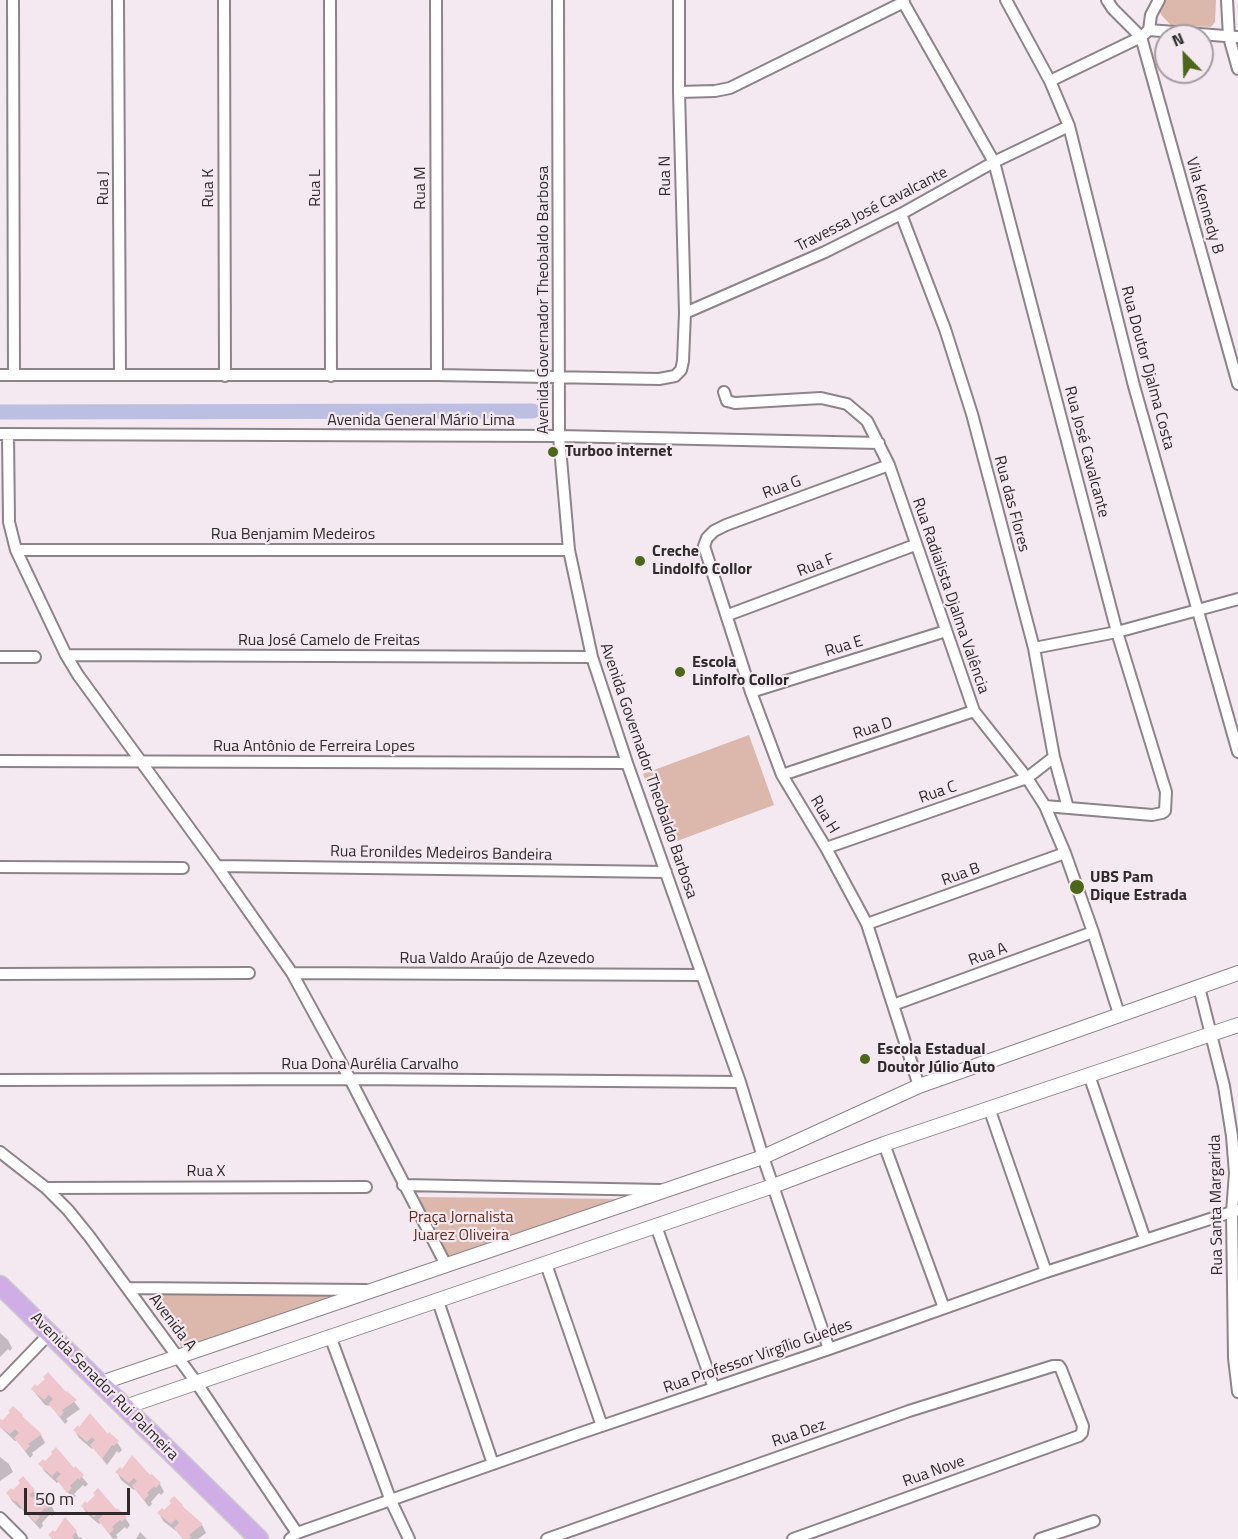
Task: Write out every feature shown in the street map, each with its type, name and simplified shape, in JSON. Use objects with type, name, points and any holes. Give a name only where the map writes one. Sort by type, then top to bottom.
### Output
[{"type":"main road","name":"Avenida Senador Rui Palmeira","points":[[0,1285],[259,1539]]},
{"type":"street","points":[[13,0],[14,375]]},
{"type":"street","name":"Rua J","points":[[118,0],[120,375]]},
{"type":"street","name":"Rua K","points":[[224,0],[225,376]]},
{"type":"street","name":"Rua L","points":[[330,0],[331,376]]},
{"type":"street","name":"Rua M","points":[[436,0],[437,375]]},
{"type":"street","name":"Avenida Governador Theobaldo Barbosa","points":[[558,0],[559,433],[569,550],[592,657],[627,763],[740,1082],[763,1157],[829,1349]]},
{"type":"street","name":"Rua N","points":[[560,378],[668,379],[681,370],[685,313],[679,0]]},
{"type":"street","name":"Rua Doutor Djalma Costa","points":[[1006,0],[1050,81],[1069,126],[1134,386],[1238,752]]},
{"type":"street","points":[[1107,0],[1113,9],[1145,34]]},
{"type":"street","points":[[1145,34],[1159,0]]},
{"type":"street","points":[[1227,0],[1238,69]]},
{"type":"street","points":[[679,92],[715,91],[730,88],[903,1]]},
{"type":"street","name":"Rua José Cavalcante","points":[[903,1],[994,162],[1117,632],[1166,792],[1166,806],[1162,813],[1045,806]]},
{"type":"street","points":[[1050,81],[1145,34],[1234,37]]},
{"type":"street","name":"Vila Kennedy B","points":[[1145,34],[1238,384]]},
{"type":"street","name":"Travessa José Cavalcante","points":[[685,313],[825,252],[901,214],[994,162],[1069,126]]},
{"type":"street","name":"Rua das Flores","points":[[901,214],[945,329],[972,414],[1034,648],[1054,757],[1068,808]]},
{"type":"street","points":[[0,375],[437,375],[560,378]]},
{"type":"street","name":"Rua Radialista Djalma Valência","points":[[724,392],[727,401],[735,402],[821,398],[847,404],[867,421],[889,465],[974,711],[1027,778],[1045,806],[1065,853],[1119,1014]]},
{"type":"street","name":"Avenida General Mário Lima","points":[[4,434],[559,433],[879,443]]},
{"type":"street","points":[[4,434],[9,522],[16,550],[66,655],[78,675],[292,973],[350,1079],[446,1265]]},
{"type":"street","name":"Rua G","points":[[707,557],[704,546],[707,538],[714,531],[889,465]]},
{"type":"street","name":"Rua F","points":[[728,615],[915,544]]},
{"type":"street","name":"Rua Benjamim Medeiros","points":[[16,550],[569,550]]},
{"type":"street","name":"Rua H","points":[[707,557],[728,615],[751,692],[782,775],[826,848],[867,924],[919,1086]]},
{"type":"street","points":[[1034,648],[1117,632],[1238,599]]},
{"type":"street","name":"Rua E","points":[[751,692],[946,631]]},
{"type":"street","name":"Rua José Camelo de Freitas","points":[[66,655],[592,657]]},
{"type":"street","points":[[0,657],[35,657]]},
{"type":"street","name":"Rua D","points":[[782,775],[974,711]]},
{"type":"street","name":"Rua C","points":[[826,848],[1027,778],[1054,757]]},
{"type":"street","name":"Rua Antônio de Ferreira Lopes","points":[[0,761],[627,763]]},
{"type":"street","name":"Rua B","points":[[867,924],[1065,853]]},
{"type":"street","name":"Rua Eronildes Medeiros Bandeira","points":[[217,866],[666,872]]},
{"type":"street","points":[[0,867],[183,868]]},
{"type":"street","name":"Rua A","points":[[893,1005],[1093,932]]},
{"type":"street","points":[[0,974],[249,973]]},
{"type":"street","name":"Rua Valdo Araújo de Azevedo","points":[[292,973],[702,975]]},
{"type":"street","points":[[101,1383],[763,1157],[919,1086],[1238,973]]},
{"type":"street","name":"Rua Santa Margarida","points":[[1199,987],[1224,1086],[1232,1136],[1235,1173],[1238,1392]]},
{"type":"street","points":[[125,1407],[773,1186],[884,1144],[1238,1025]]},
{"type":"street","points":[[1089,1075],[1145,1239]]},
{"type":"street","name":"Rua Dona Aurélia Carvalho","points":[[0,1080],[350,1079],[740,1082]]},
{"type":"street","points":[[989,1108],[1046,1272]]},
{"type":"street","points":[[884,1144],[944,1308]]},
{"type":"street","name":"Avenida A","points":[[0,1152],[46,1188],[89,1236],[196,1382],[294,1536]]},
{"type":"street","points":[[403,1185],[666,1190]]},
{"type":"street","name":"Rua X","points":[[46,1188],[366,1186]]},
{"type":"street","name":"Rua Professor Virgílio Guedes","points":[[294,1536],[493,1464],[1046,1272],[1235,1211]]},
{"type":"street","points":[[656,1226],[714,1388]]},
{"type":"street","points":[[546,1264],[602,1426]]},
{"type":"street","points":[[126,1288],[376,1290]]},
{"type":"street","points":[[438,1301],[493,1464]]},
{"type":"street","points":[[0,1385],[50,1333]]},
{"type":"street","points":[[330,1336],[391,1501],[409,1539]]},
{"type":"street","name":"Rua Dez","points":[[547,1539],[909,1411],[1053,1366],[1059,1366],[1061,1369]]},
{"type":"street","name":"Rua Nove","points":[[793,1539],[1074,1438],[1082,1433],[1083,1430],[1061,1369]]},
{"type":"street","points":[[0,1518],[21,1539]]},
{"type":"street","points":[[1040,1539],[1094,1521]]},
{"type":"green space","points":[[1166,0],[1216,0],[1213,24],[1170,24],[1160,12]]},
{"type":"green space","points":[[749,735],[774,805],[669,844],[643,774]]},
{"type":"green space","name":"Praça Jornalista Juarez Oliveira","points":[[413,1197],[635,1199],[446,1262]]},
{"type":"green space","points":[[154,1293],[349,1295],[183,1351]]},
{"type":"building","points":[[48,1372],[66,1392],[77,1400],[62,1410],[64,1412],[60,1417],[48,1404],[53,1399],[49,1395],[44,1400],[31,1389],[45,1379],[43,1377]]},
{"type":"building","points":[[13,1406],[42,1434],[28,1444],[30,1446],[25,1451],[14,1438],[19,1433],[15,1429],[10,1434],[0,1427],[0,1419],[3,1420]]},
{"type":"building","points":[[90,1413],[108,1434],[109,1432],[119,1441],[114,1446],[112,1445],[102,1459],[90,1445],[95,1440],[92,1437],[87,1442],[73,1430],[78,1425],[79,1427]]},
{"type":"building","points":[[56,1447],[74,1468],[75,1466],[84,1475],[70,1486],[72,1488],[67,1493],[56,1479],[61,1474],[57,1471],[52,1476],[38,1464],[43,1459],[45,1461]]},
{"type":"building","points":[[132,1455],[150,1475],[152,1474],[161,1483],[147,1493],[149,1495],[144,1500],[132,1486],[137,1481],[134,1478],[129,1483],[115,1472],[120,1467],[122,1469]]},
{"type":"building","points":[[23,1476],[35,1490],[29,1495],[33,1498],[38,1493],[52,1504],[38,1515],[40,1517],[35,1522],[6,1493],[20,1483],[18,1481]]},
{"type":"building","points":[[98,1488],[116,1509],[127,1517],[112,1527],[114,1529],[109,1534],[98,1520],[103,1515],[99,1512],[94,1517],[81,1506],[95,1495],[93,1493]]},
{"type":"building","points":[[174,1496],[203,1524],[189,1535],[191,1537],[188,1539],[183,1539],[174,1528],[179,1523],[176,1519],[171,1524],[157,1513],[171,1503],[169,1501]]},
{"type":"building","points":[[65,1517],[77,1531],[72,1536],[74,1539],[53,1539],[48,1535],[53,1530],[55,1532]]},
{"type":"waterway","points":[[0,412],[533,411]]},
{"type":"place","name":"Turboo internet","points":[[553,452]]},
{"type":"place","name":"Creche Lindolfo Collor","points":[[640,561]]},
{"type":"place","name":"Escola Linfolfo Collor","points":[[680,672]]},
{"type":"place","name":"UBS Pam Dique Estrada","points":[[1077,887]]},
{"type":"place","name":"Escola Estadual Doutor Júlio Auto","points":[[865,1059]]}]
